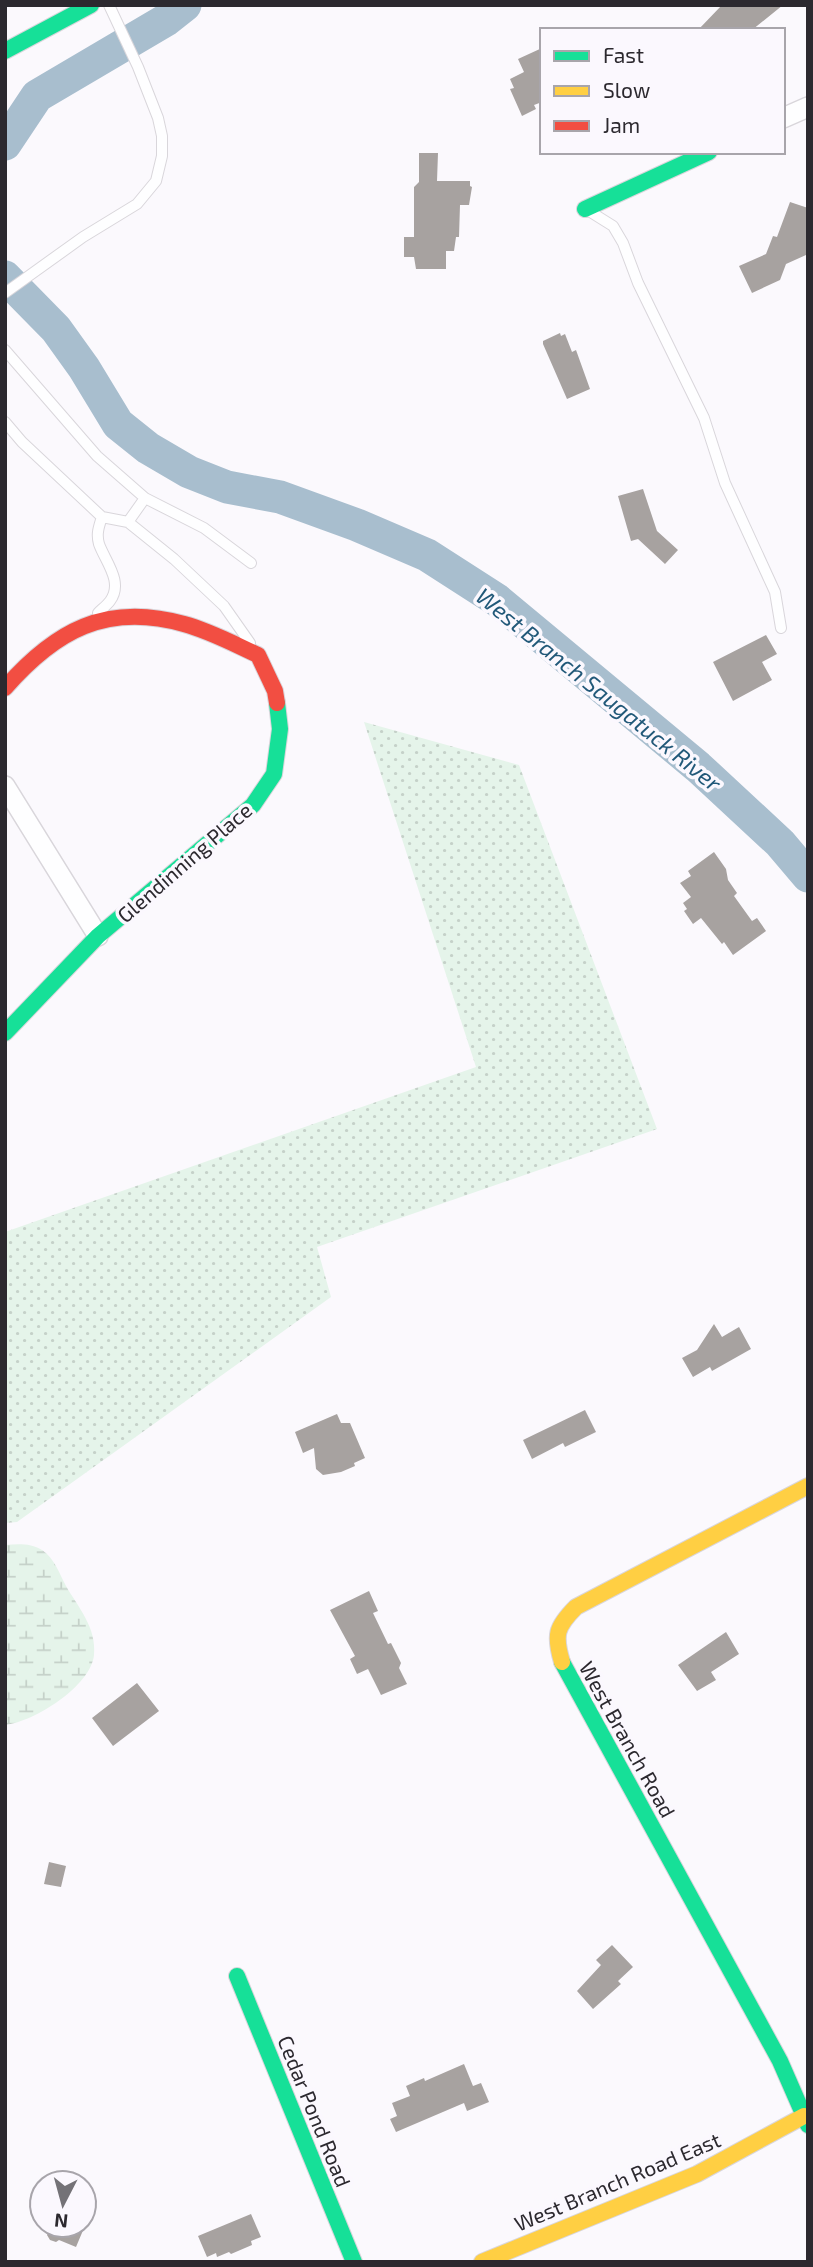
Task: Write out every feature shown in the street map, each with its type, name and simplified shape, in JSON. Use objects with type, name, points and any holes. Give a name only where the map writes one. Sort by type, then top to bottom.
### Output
[{"type":"street","points":[[5,51],[91,5]]},
{"type":"street","points":[[785,117],[808,107]]},
{"type":"street","points":[[585,209],[705,154]]},
{"type":"street","points":[[5,688],[16,674],[41,653],[92,622],[133,617],[174,622],[258,655]]},
{"type":"street","name":"Glendinning Place","points":[[5,1033],[98,936],[253,806],[274,774],[280,729],[275,691],[258,655]]},
{"type":"street","name":"Glendinning Place","points":[[5,786],[98,936]]},
{"type":"street","name":"West Branch Road","points":[[806,2121],[780,2062],[562,1662],[555,1642],[557,1630],[563,1620],[576,1607],[808,1486]]},
{"type":"street","name":"Cedar Pond Road","points":[[237,1976],[354,2262]]},
{"type":"street","name":"West Branch Road East","points":[[482,2262],[697,2174],[806,2121]]},
{"type":"lane","points":[[5,293],[83,237],[137,204],[156,181],[162,156],[158,118],[110,5]]},
{"type":"lane","points":[[585,209],[613,226],[682,370],[704,418],[725,483],[775,592],[781,628]]},
{"type":"lane","points":[[5,350],[97,456],[145,498],[204,528],[251,563]]},
{"type":"lane","points":[[5,422],[22,442],[102,517],[128,522],[174,559],[224,606],[258,655]]},
{"type":"lane","points":[[128,522],[145,498]]},
{"type":"lane","points":[[92,622],[111,599],[115,586],[112,571],[99,544],[97,532],[102,517]]},
{"type":"green space","points":[[364,722],[519,765],[657,1129],[317,1247],[331,1297],[17,1522],[5,1523],[5,1232],[476,1067]]},
{"type":"green space","points":[[5,1545],[33,1546],[50,1558],[86,1618],[93,1636],[94,1655],[91,1667],[72,1690],[45,1710],[5,1725]]},
{"type":"building","points":[[722,5],[783,5],[754,28],[700,28]]},
{"type":"building","points":[[540,49],[540,103],[534,105],[536,109],[522,116],[510,89],[514,88],[510,79],[524,72],[518,59]]},
{"type":"building","points":[[419,153],[438,153],[437,181],[470,181],[472,187],[469,205],[460,205],[459,237],[456,237],[454,251],[446,251],[446,269],[416,269],[414,257],[404,257],[404,237],[414,237],[414,187],[419,182]]},
{"type":"building","points":[[790,202],[808,208],[806,255],[786,264],[780,280],[752,293],[739,266],[766,254],[773,236],[777,237]]},
{"type":"building","points":[[560,333],[561,336],[565,334],[572,352],[576,350],[590,389],[567,399],[543,344],[543,341]]},
{"type":"building","points":[[643,489],[657,531],[678,550],[665,564],[638,539],[631,541],[618,496]]},
{"type":"building","points":[[766,635],[777,654],[762,662],[772,680],[733,701],[713,662]]},
{"type":"building","points":[[714,852],[726,869],[728,880],[737,893],[734,896],[752,921],[757,918],[766,931],[733,955],[701,918],[693,924],[684,911],[687,909],[683,903],[691,897],[680,883],[691,876],[688,871]]},
{"type":"building","points":[[714,1324],[722,1337],[739,1327],[751,1349],[712,1371],[710,1367],[693,1377],[682,1358],[697,1350]]},
{"type":"building","points":[[585,1410],[596,1432],[565,1447],[563,1443],[532,1459],[523,1440]]},
{"type":"building","points":[[337,1414],[341,1423],[350,1423],[365,1458],[341,1472],[323,1475],[316,1469],[314,1448],[303,1453],[295,1432]]},
{"type":"building","points":[[369,1591],[378,1611],[373,1613],[401,1663],[399,1668],[407,1684],[381,1695],[368,1669],[357,1674],[350,1659],[355,1656],[330,1610]]},
{"type":"building","points":[[726,1632],[739,1654],[711,1672],[716,1680],[697,1691],[678,1665]]},
{"type":"building","points":[[137,1683],[159,1711],[113,1746],[92,1718]]},
{"type":"building","points":[[49,1862],[66,1866],[61,1887],[44,1884]]},
{"type":"building","points":[[612,1945],[633,1967],[618,1981],[621,1984],[593,2009],[577,1991],[601,1965],[596,1960]]},
{"type":"building","points":[[464,2064],[473,2086],[481,2083],[489,2102],[467,2111],[464,2103],[396,2132],[390,2119],[397,2116],[392,2103],[410,2096],[406,2086]]},
{"type":"building","points":[[251,2214],[261,2237],[251,2241],[252,2245],[231,2254],[229,2252],[217,2257],[216,2253],[207,2257],[198,2236]]},
{"type":"building","points":[[79,2239],[76,2247],[59,2240],[50,2240]]},
{"type":"waterway","points":[[5,144],[37,96],[166,20],[185,5]]},
{"type":"waterway","name":"West Branch Saugatuck River","points":[[5,277],[56,329],[84,368],[118,424],[148,448],[189,472],[227,487],[280,497],[357,525],[427,555],[497,600],[698,767],[780,843],[808,876]]},
{"type":"traffic: fast","points":[[5,51],[91,5]]},
{"type":"traffic: fast","points":[[585,209],[705,154]]},
{"type":"traffic: fast","points":[[5,1033],[98,936],[253,805],[274,774],[280,729],[277,703]]},
{"type":"traffic: fast","points":[[562,1662],[780,2061],[808,2125]]},
{"type":"traffic: fast","points":[[237,1976],[354,2262]]},
{"type":"traffic: slow","points":[[562,1662],[558,1632],[564,1620],[576,1607],[808,1486]]},
{"type":"traffic: slow","points":[[482,2262],[697,2174],[804,2116]]},
{"type":"traffic: jam","points":[[5,688],[43,651],[84,626],[130,617],[156,618],[203,630],[258,655],[275,691],[277,703]]}]
